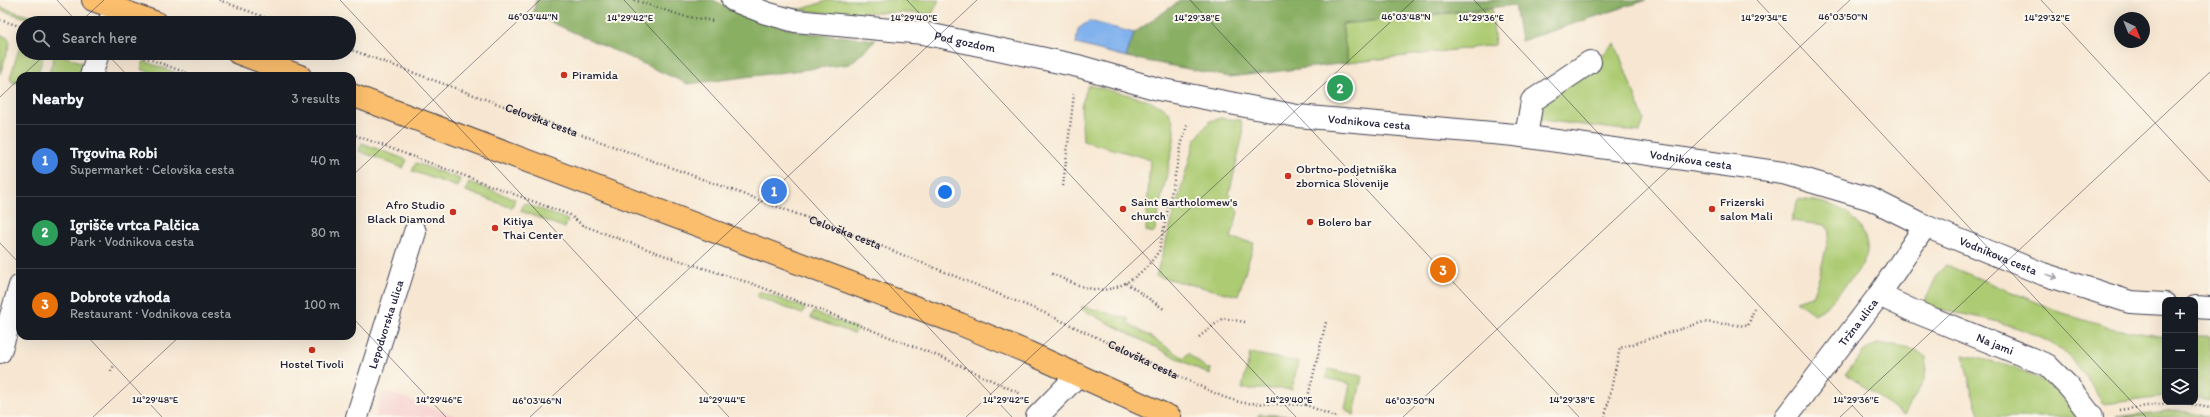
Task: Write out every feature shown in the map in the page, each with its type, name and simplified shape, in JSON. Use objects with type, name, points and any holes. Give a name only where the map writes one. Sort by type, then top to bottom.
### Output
[{"type":"main road","points":[[92,0],[112,15]]},
{"type":"main road","points":[[257,60],[289,72]]},
{"type":"main road","points":[[356,97],[960,324],[1170,417]]},
{"type":"street","name":"Pod gozdom","points":[[733,0],[766,13],[795,21],[923,33],[1078,66],[1158,89],[1196,96]]},
{"type":"street","points":[[92,72],[96,60]]},
{"type":"street","points":[[1526,136],[1532,101],[1590,62]]},
{"type":"street","name":"Vodnikova cesta","points":[[1196,96],[1297,116],[1526,136],[1783,173],[1828,184],[1871,199],[1925,226],[2043,274],[2130,302],[2162,304]]},
{"type":"street","name":"Tržna ulica","points":[[1786,417],[1879,295],[1925,226]]},
{"type":"street","name":"Lepodvorska ulica","points":[[357,417],[415,232]]},
{"type":"street","name":"Na jami","points":[[1879,295],[1911,310],[2047,365],[2069,387],[2092,416]]},
{"type":"street","points":[[0,352],[16,299]]},
{"type":"street","points":[[2198,307],[2210,308]]},
{"type":"street","points":[[1043,411],[1078,375]]},
{"type":"path","points":[[219,0],[261,16]]},
{"type":"path","points":[[0,20],[16,25]]},
{"type":"path","name":"Celovška cesta","points":[[356,52],[854,235],[1045,313],[1223,397],[1243,403],[1306,405],[1336,417]]},
{"type":"path","points":[[152,60],[184,72]]},
{"type":"path","points":[[1063,186],[1074,92]]},
{"type":"path","points":[[1052,274],[1093,289],[1111,288],[1126,283],[1152,262],[1159,251],[1182,142],[1196,96]]},
{"type":"path","points":[[356,135],[570,215],[582,225],[666,256],[753,284],[946,359],[988,380],[1043,411]]},
{"type":"path","points":[[1126,283],[1164,309]]},
{"type":"path","points":[[1604,417],[1620,348],[1704,322],[1748,326],[1754,309]]},
{"type":"path","points":[[1199,337],[1224,318],[1245,322]]},
{"type":"path","points":[[1306,405],[1326,322]]},
{"type":"path","points":[[111,371],[114,365]]},
{"type":"path","points":[[2092,416],[2162,404]]},
{"type":"path","points":[[2195,405],[2210,408]]},
{"type":"shaded area","points":[[383,391],[460,417],[375,417]]},
{"type":"green space","points":[[536,0],[713,0],[748,16],[802,32],[876,40],[850,64],[688,84],[533,14]]},
{"type":"green space","points":[[830,0],[939,0],[932,14],[879,12],[837,14],[782,8],[802,9]]},
{"type":"green space","points":[[1181,0],[1646,0],[1521,41],[1515,5],[1342,24],[1348,63],[1230,77],[1126,57],[1134,33]]},
{"type":"green space","points":[[0,7],[29,16],[19,16],[0,10]]},
{"type":"green space","points":[[1492,9],[1495,45],[1348,63],[1342,24]]},
{"type":"green space","points":[[0,35],[8,38],[10,43],[0,74]]},
{"type":"green space","points":[[1615,43],[1644,120],[1640,132],[1533,119],[1534,103],[1593,63]]},
{"type":"green space","points":[[16,59],[42,60],[38,72],[16,72],[16,83],[12,82],[10,78]]},
{"type":"green space","points":[[53,60],[75,60],[83,63],[85,66],[83,72],[49,72]]},
{"type":"green space","points":[[144,61],[174,72],[149,72],[141,69]]},
{"type":"green space","points":[[1088,85],[1150,101],[1165,109],[1171,116],[1174,141],[1154,233],[1146,231],[1150,159],[1083,141],[1081,106]]},
{"type":"green space","points":[[1220,118],[1241,120],[1243,135],[1229,194],[1238,212],[1231,238],[1254,243],[1238,296],[1156,276],[1195,140],[1210,121]]},
{"type":"green space","points":[[362,143],[407,160],[403,168],[359,151]]},
{"type":"green space","points":[[416,163],[460,179],[457,187],[412,171]]},
{"type":"green space","points":[[469,182],[515,199],[512,208],[466,191]]},
{"type":"green space","points":[[1798,199],[1828,204],[1845,212],[1859,225],[1867,246],[1866,255],[1856,273],[1831,302],[1819,312],[1814,314],[1796,301],[1812,296],[1819,278],[1830,231],[1825,225],[1791,221]]},
{"type":"green space","points":[[524,203],[568,220],[565,228],[521,211]]},
{"type":"green space","points":[[1946,265],[2068,315],[2110,328],[2162,337],[2162,397],[2103,404],[2077,365],[2064,352],[2042,338],[1992,320],[1922,308],[1938,273]]},
{"type":"green space","points":[[759,291],[805,308],[802,314],[757,297]]},
{"type":"green space","points":[[1082,306],[1129,319],[1127,322],[1184,358],[1188,353],[1207,369],[1211,368],[1210,375],[1081,309]]},
{"type":"green space","points":[[813,312],[857,328],[855,334],[811,318]]},
{"type":"green space","points":[[2198,336],[2210,336],[2210,401],[2198,399]]},
{"type":"green space","points":[[1878,343],[1916,350],[1927,358],[1925,378],[1904,415],[1846,374],[1864,351]]},
{"type":"green space","points":[[1250,353],[1298,362],[1292,389],[1242,389]]},
{"type":"green space","points":[[1963,355],[1996,362],[2028,373],[2056,390],[2067,402],[2076,417],[1980,417],[1972,393]]},
{"type":"green space","points":[[1328,369],[1362,376],[1354,415],[1345,409],[1350,384],[1326,378]]},
{"type":"green space","points":[[2176,410],[2210,417],[2116,417]]},
{"type":"green space","points":[[1259,414],[1307,417],[1258,417]]},
{"type":"water","points":[[1089,21],[1134,33],[1126,57],[1076,44],[1078,29]]},
{"type":"place","name":"Piramida","points":[[564,75]]},
{"type":"place","name":"Igrišče vrtca Palčica","points":[[1340,88]]},
{"type":"place","name":"Obrtno-podjetniška zbornica Slovenije","points":[[1288,176]]},
{"type":"place","name":"Trgovina Robi","points":[[774,191]]},
{"type":"place","name":"Saint Bartholomew's church","points":[[1123,209]]},
{"type":"place","name":"Frizerski salon Mali","points":[[1712,209]]},
{"type":"place","name":"Afro Studio Black Diamond","points":[[453,212]]},
{"type":"place","name":"Bolero bar","points":[[1310,222]]},
{"type":"place","name":"Kitiya Thai Center","points":[[495,228]]},
{"type":"place","name":"Dobrote vzhoda","points":[[1443,270]]},
{"type":"place","name":"Hostel Tivoli","points":[[312,350]]}]
